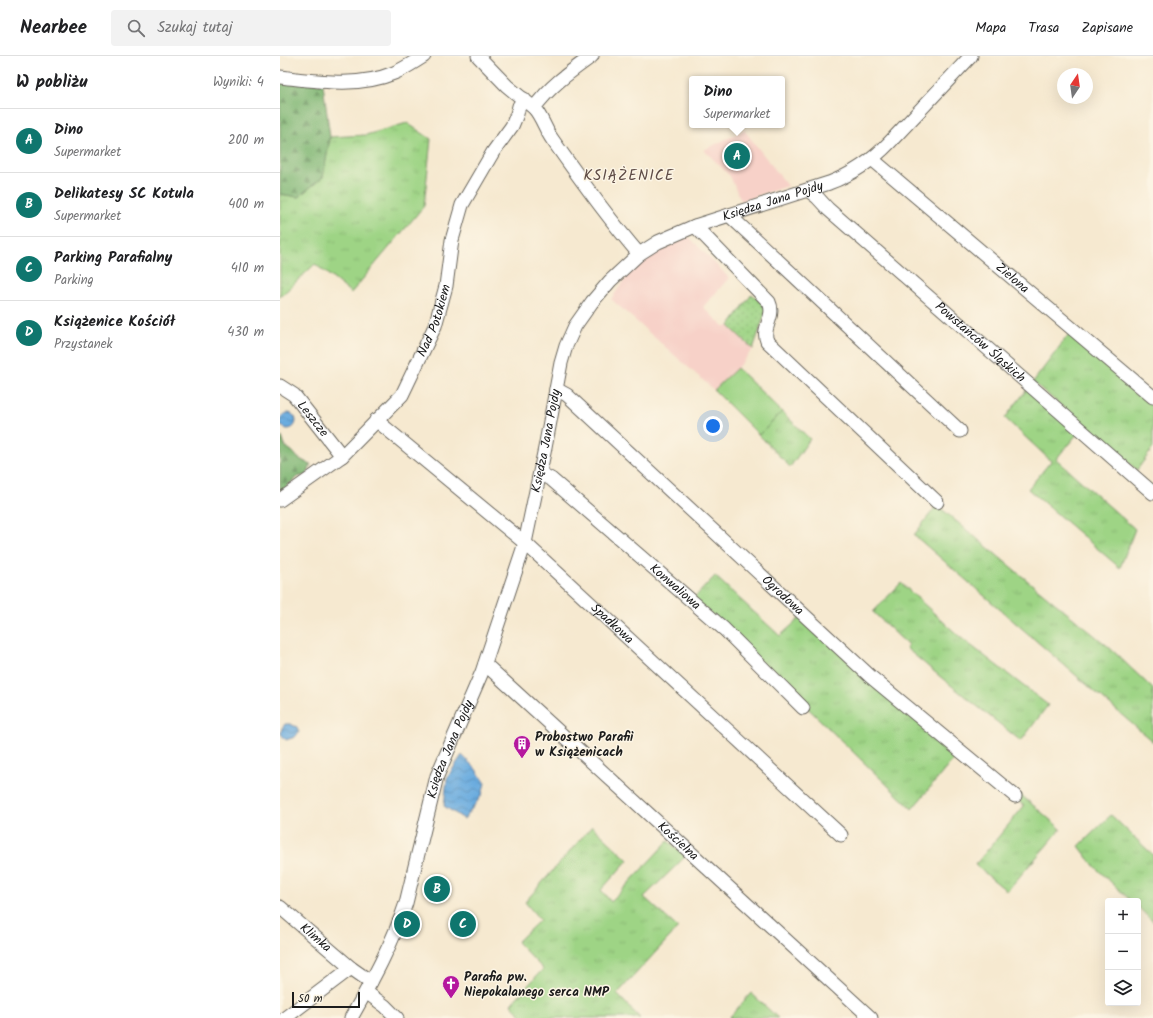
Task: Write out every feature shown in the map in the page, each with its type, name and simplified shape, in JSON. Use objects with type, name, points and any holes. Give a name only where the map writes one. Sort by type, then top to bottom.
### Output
[{"type":"street","points":[[280,77],[320,81],[353,82],[374,79],[395,73],[424,56]]},
{"type":"street","points":[[478,56],[507,86],[538,112],[550,136],[596,201],[639,254]]},
{"type":"street","points":[[534,108],[544,94],[592,56]]},
{"type":"street","name":"Księdza Jana Pojdy","points":[[352,1018],[369,987],[400,920],[406,902],[437,776],[485,664],[525,543],[563,354],[575,326],[601,291],[639,254],[664,238],[695,226],[829,184],[850,174],[872,159],[971,56]]},
{"type":"street","name":"Nad Potokiem","points":[[280,500],[342,456],[402,394],[435,326],[446,286],[452,240],[462,205],[493,152],[512,126],[518,114],[519,106],[524,99]]},
{"type":"street","name":"Zielona","points":[[872,159],[1153,397]]},
{"type":"street","name":"Powstańców Śląskich","points":[[808,190],[1153,493]]},
{"type":"street","points":[[729,215],[960,431]]},
{"type":"street","points":[[695,226],[769,302],[771,309],[770,321],[765,332],[767,341],[937,502]]},
{"type":"street","name":"Leszcze","points":[[280,386],[294,395],[342,456]]},
{"type":"street","name":"Ogrodowa","points":[[556,389],[567,395],[871,678],[1016,796]]},
{"type":"street","name":"Spadkowa","points":[[376,420],[525,543],[841,835]]},
{"type":"street","name":"Konwaliowa","points":[[540,473],[550,479],[724,629],[803,708]]},
{"type":"street","name":"Kościelna","points":[[485,664],[871,1018]]},
{"type":"street","name":"Klimka","points":[[280,907],[351,968],[397,1018]]},
{"type":"street","points":[[285,1018],[351,968]]},
{"type":"shaded area","points":[[744,130],[788,186],[741,201],[730,176],[704,150]]},
{"type":"shaded area","points":[[688,236],[729,278],[703,307],[723,326],[729,326],[753,349],[737,368],[782,412],[759,435],[714,390],[611,299],[632,270],[658,251]]},
{"type":"green space","points":[[280,80],[323,84],[330,137],[323,177],[298,197],[280,194]]},
{"type":"green space","points":[[407,123],[431,139],[424,206],[351,293],[315,264],[280,297],[280,194],[298,197],[323,177],[330,137],[366,135]]},
{"type":"green space","points":[[752,294],[767,308],[753,349],[729,326]]},
{"type":"green space","points":[[1069,334],[1153,405],[1153,448],[1137,470],[1033,382]]},
{"type":"green space","points":[[737,368],[782,412],[759,435],[714,390]]},
{"type":"green space","points":[[1028,388],[1079,432],[1056,459],[1135,529],[1120,568],[1028,489],[1051,461],[1005,418]]},
{"type":"green space","points":[[782,412],[810,439],[790,467],[759,435]]},
{"type":"green space","points":[[282,437],[285,446],[298,458],[311,465],[307,475],[297,477],[280,493],[280,439]]},
{"type":"green space","points":[[937,505],[1110,648],[1153,689],[1153,742],[914,535]]},
{"type":"green space","points":[[715,576],[780,636],[802,616],[959,753],[912,809],[694,598]]},
{"type":"green space","points":[[901,583],[960,637],[1048,705],[1021,741],[906,648],[908,645],[873,612]]},
{"type":"green space","points":[[1020,794],[1061,829],[1007,891],[975,865],[1024,806],[1016,799]]},
{"type":"green space","points":[[1111,815],[1153,855],[1153,922],[1141,910],[1141,898],[1128,898],[1095,867],[1079,846]]},
{"type":"green space","points":[[592,826],[628,860],[601,890],[611,902],[668,841],[686,856],[644,897],[678,928],[617,994],[640,1018],[524,1018],[511,1004],[543,969],[517,942],[540,920],[525,902]]},
{"type":"green space","points":[[751,993],[778,1018],[729,1018]]},
{"type":"water","points":[[285,413],[291,413],[296,418],[294,427],[291,429],[285,429],[280,424],[280,418]]},
{"type":"water","points":[[285,724],[290,724],[297,727],[299,732],[295,737],[286,740],[281,734],[282,728]]},
{"type":"water","points":[[462,755],[475,768],[485,783],[482,795],[464,819],[444,806],[447,778]]},
{"type":"place","name":"Dino","points":[[737,156]]},
{"type":"place","name":"Probostwo Parafii w Książenicach","points":[[522,759]]},
{"type":"place","name":"Delikatesy SC Kotula","points":[[437,889]]},
{"type":"place","name":"Książenice Kościół","points":[[407,924]]},
{"type":"place","name":"Parking Parafialny","points":[[463,924]]},
{"type":"place","name":"Parafia pw. Niepokalanego serca NMP","points":[[451,999]]},
{"type":"district","name":"KSIĄŻENICE","points":[[629,176]]}]
